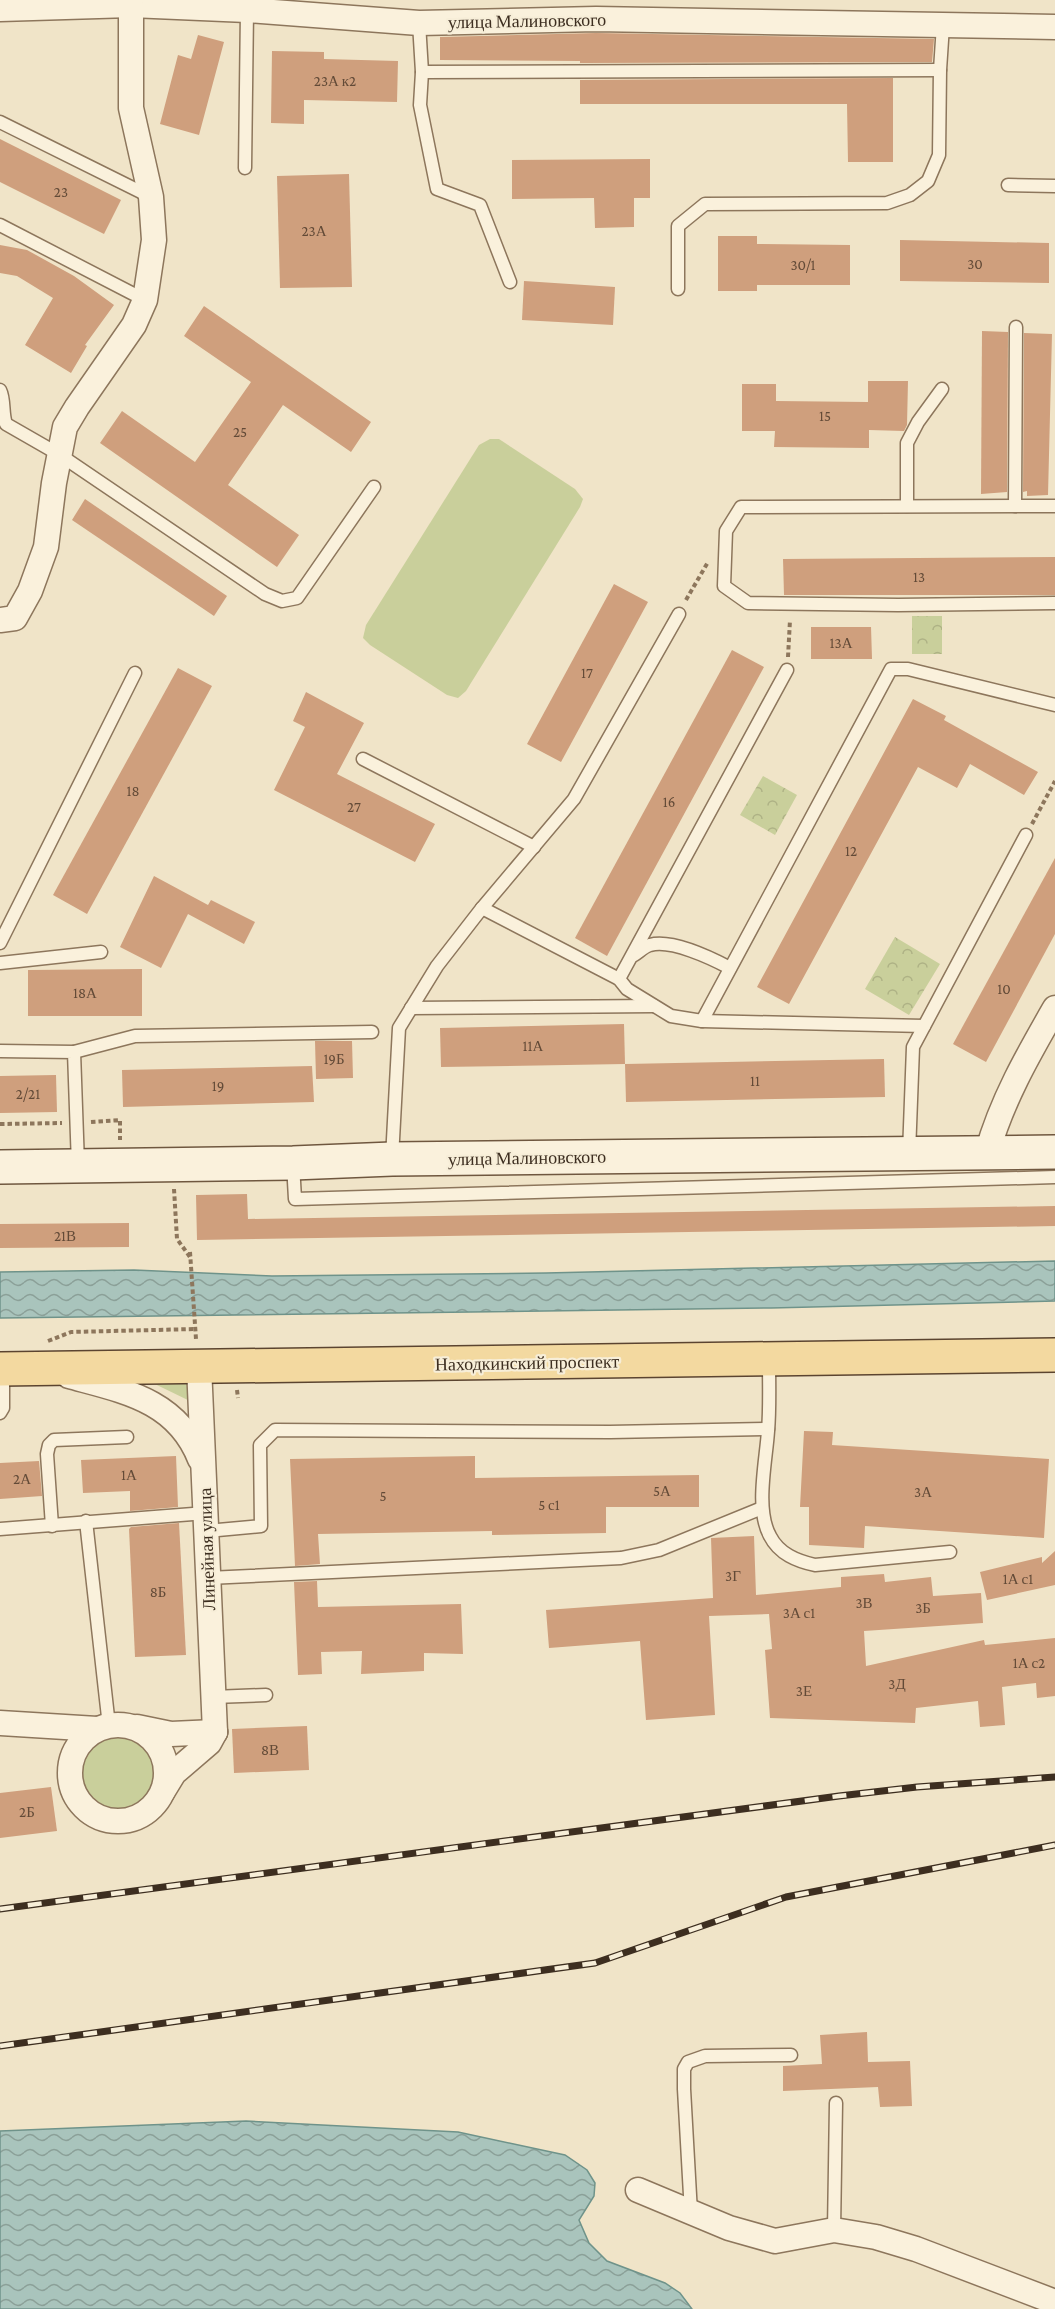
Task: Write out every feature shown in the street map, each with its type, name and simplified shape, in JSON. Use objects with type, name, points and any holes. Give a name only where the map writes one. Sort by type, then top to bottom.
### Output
[{"type":"main road","name":"улица Малиновского","points":[[0,1167],[293,1163],[392,1159],[1055,1152]]},
{"type":"main road","name":"Находкинский проспект","points":[[2,1369],[44,1356],[199,1366],[1053,1356]]},
{"type":"street","name":"улица Малиновского","points":[[0,9],[134,2],[419,23],[596,19],[1055,27]]},
{"type":"street","points":[[0,620],[15,618],[30,591],[46,547],[65,427],[77,406],[134,325],[145,300],[154,240],[151,197],[131,108],[134,2]]},
{"type":"street","points":[[987,1153],[997,1118],[1014,1081],[1055,1008]]},
{"type":"street","points":[[44,1356],[138,1395],[159,1408],[179,1423],[194,1441],[204,1467]]},
{"type":"street","name":"Линейная улица","points":[[199,1366],[215,1732]]},
{"type":"street","points":[[0,1723],[113,1727],[171,1734],[215,1732]]},
{"type":"street","points":[[163,1791],[167,1772],[162,1753],[150,1736],[113,1727],[81,1741],[72,1756],[68,1775],[72,1793],[85,1810],[103,1820],[123,1822],[138,1818],[153,1808],[174,1773],[209,1743],[215,1732]]},
{"type":"street","points":[[638,2190],[729,2228],[775,2241],[834,2230],[876,2237],[916,2249],[1055,2302]]},
{"type":"lane","points":[[245,168],[247,10]]},
{"type":"lane","points":[[419,23],[422,72],[420,105],[436,189],[480,205],[510,282]]},
{"type":"lane","points":[[678,289],[678,226],[705,204],[887,203],[910,195],[928,181],[939,155],[939,70],[943,25]]},
{"type":"lane","points":[[422,72],[939,70]]},
{"type":"lane","points":[[0,122],[151,197]]},
{"type":"lane","points":[[1008,185],[1055,186]]},
{"type":"lane","points":[[0,225],[145,300]]},
{"type":"lane","points":[[1015,506],[1016,327]]},
{"type":"lane","points":[[907,506],[908,443],[918,422],[942,389]]},
{"type":"lane","points":[[0,390],[3,395],[6,424],[60,455],[265,594],[282,601],[297,598],[374,487]]},
{"type":"lane","points":[[1055,506],[741,507],[726,531],[724,586],[748,603],[791,605],[1055,603]]},
{"type":"lane","points":[[392,1159],[399,1028],[437,966],[579,791],[679,614]]},
{"type":"lane","points":[[702,1021],[891,669],[908,669],[1055,705]]},
{"type":"lane","points":[[619,978],[787,670]]},
{"type":"lane","points":[[0,943],[135,673]]},
{"type":"lane","points":[[363,759],[534,847]]},
{"type":"lane","points":[[909,1154],[913,1047],[1026,835]]},
{"type":"lane","points":[[482,908],[619,978],[627,989],[671,1016],[702,1021],[924,1026]]},
{"type":"lane","points":[[630,958],[649,945],[671,945],[701,954],[730,968]]},
{"type":"lane","points":[[0,963],[101,952]]},
{"type":"lane","points":[[411,1008],[655,1006]]},
{"type":"lane","points":[[0,1051],[74,1052],[135,1036],[372,1032]]},
{"type":"lane","points":[[74,1052],[78,1166]]},
{"type":"lane","points":[[293,1163],[294,1199],[1055,1177]]},
{"type":"lane","points":[[769,1360],[768,1430],[762,1508],[770,1536],[786,1554],[797,1561],[815,1565],[950,1552]]},
{"type":"lane","points":[[0,1413],[3,1408],[2,1369]]},
{"type":"lane","points":[[0,1529],[52,1526],[86,1521],[206,1522],[261,1526],[260,1445],[275,1430],[610,1432],[768,1430]]},
{"type":"lane","points":[[52,1526],[47,1454],[49,1445],[54,1440],[127,1437]]},
{"type":"lane","points":[[208,1578],[621,1558],[660,1550],[762,1508]]},
{"type":"lane","points":[[86,1521],[113,1727]]},
{"type":"lane","points":[[213,1697],[266,1695]]},
{"type":"lane","points":[[691,2213],[684,2089],[684,2069],[688,2062],[705,2056],[791,2055]]},
{"type":"lane","points":[[834,2230],[836,2103]]},
{"type":"path","points":[[679,614],[726,531]]},
{"type":"path","points":[[787,670],[791,605]]},
{"type":"path","points":[[1026,835],[1055,781]]},
{"type":"path","points":[[0,1124],[76,1123]]},
{"type":"path","points":[[44,1356],[71,1332],[195,1326],[190,1251]]},
{"type":"green space","points":[[490,439],[499,439],[575,489],[583,499],[466,691],[458,698],[447,695],[370,645],[363,638],[366,625],[479,445]]},
{"type":"green space","points":[[912,616],[942,616],[942,654],[912,654]]},
{"type":"green space","points":[[763,776],[797,795],[775,835],[740,815]]},
{"type":"green space","points":[[895,937],[940,964],[909,1015],[865,989]]},
{"type":"green space","points":[[191,1371],[194,1403],[130,1372]]},
{"type":"green space","points":[[118,1734],[133,1737],[146,1745],[154,1758],[157,1773],[154,1788],[146,1801],[133,1809],[118,1812],[103,1809],[90,1801],[82,1788],[79,1773],[82,1758],[90,1745],[103,1737]]},
{"type":"water","points":[[1055,1261],[1055,1301],[771,1308],[0,1318],[0,1272],[134,1270],[272,1276],[546,1273]]},
{"type":"water","points":[[246,2121],[458,2132],[565,2155],[587,2170],[595,2183],[594,2196],[579,2220],[589,2243],[607,2261],[665,2283],[680,2293],[692,2309],[0,2309],[0,2131]]},
{"type":"building","points":[[596,33],[934,39],[932,62],[580,63],[580,61],[440,60],[440,37]]},
{"type":"building","points":[[198,35],[224,42],[199,135],[160,124],[178,55],[191,59]]},
{"type":"building","points":[[272,51],[324,52],[324,59],[398,61],[397,102],[304,100],[304,124],[271,123]]},
{"type":"building","points":[[893,78],[893,162],[848,162],[847,104],[580,104],[580,80]]},
{"type":"building","points":[[0,139],[121,200],[104,234],[0,182]]},
{"type":"building","points":[[650,159],[650,198],[634,198],[634,227],[595,228],[594,198],[512,199],[512,160]]},
{"type":"building","points":[[349,174],[352,287],[280,288],[277,176]]},
{"type":"building","points":[[718,236],[757,236],[757,244],[850,245],[850,285],[757,285],[757,291],[718,291]]},
{"type":"building","points":[[900,240],[1049,243],[1049,283],[900,281]]},
{"type":"building","points":[[0,245],[27,250],[74,276],[114,305],[85,345],[87,346],[71,373],[25,345],[53,298],[17,276],[0,273]]},
{"type":"building","points":[[524,281],[615,287],[613,325],[522,320]]},
{"type":"building","points":[[204,306],[371,422],[351,452],[283,405],[228,485],[299,535],[277,567],[100,443],[122,411],[195,462],[251,382],[184,336]]},
{"type":"building","points":[[982,331],[1008,332],[1007,492],[981,494]]},
{"type":"building","points":[[1024,333],[1052,334],[1048,495],[1027,496],[1027,491],[1023,492]]},
{"type":"building","points":[[868,381],[908,381],[907,425],[904,431],[869,430],[869,448],[774,447],[775,431],[742,431],[742,384],[776,384],[776,401],[868,402]]},
{"type":"building","points":[[85,499],[227,596],[214,616],[72,520]]},
{"type":"building","points":[[1055,557],[1055,595],[784,595],[783,559]]},
{"type":"building","points":[[614,584],[648,602],[561,762],[527,744]]},
{"type":"building","points":[[811,627],[871,627],[872,659],[811,659]]},
{"type":"building","points":[[732,650],[764,667],[607,956],[575,938]]},
{"type":"building","points":[[178,668],[212,686],[87,914],[53,895]]},
{"type":"building","points":[[306,692],[364,723],[337,774],[435,824],[415,862],[274,790],[305,727],[293,721]]},
{"type":"building","points":[[913,699],[946,716],[944,720],[1038,772],[1024,795],[970,764],[957,788],[918,767],[789,1004],[757,987]]},
{"type":"building","points":[[1055,858],[1055,934],[986,1062],[953,1044]]},
{"type":"building","points":[[154,876],[208,905],[211,900],[255,922],[244,944],[188,914],[161,968],[120,947]]},
{"type":"building","points":[[142,969],[142,1016],[28,1016],[28,970]]},
{"type":"building","points":[[624,1024],[625,1064],[441,1067],[440,1028]]},
{"type":"building","points":[[315,1041],[352,1041],[353,1078],[316,1079]]},
{"type":"building","points":[[884,1059],[885,1097],[626,1102],[625,1064]]},
{"type":"building","points":[[312,1066],[314,1102],[123,1107],[122,1070]]},
{"type":"building","points":[[56,1075],[57,1112],[0,1113],[0,1076]]},
{"type":"building","points":[[247,1194],[248,1219],[1055,1206],[1055,1226],[197,1240],[196,1195]]},
{"type":"building","points":[[129,1223],[129,1247],[0,1248],[0,1224]]},
{"type":"building","points":[[804,1431],[833,1432],[832,1445],[1049,1459],[1044,1538],[865,1526],[864,1548],[809,1545],[809,1507],[800,1507]]},
{"type":"building","points":[[176,1456],[178,1507],[130,1511],[130,1491],[83,1493],[81,1460]]},
{"type":"building","points":[[475,1456],[475,1478],[699,1475],[699,1507],[606,1507],[606,1533],[492,1535],[492,1531],[318,1534],[320,1564],[295,1566],[290,1459]]},
{"type":"building","points":[[39,1461],[42,1496],[0,1499],[0,1463]]},
{"type":"building","points":[[179,1523],[186,1655],[135,1657],[129,1529]]},
{"type":"building","points":[[754,1536],[756,1595],[841,1587],[841,1577],[884,1574],[885,1582],[931,1577],[933,1596],[981,1593],[983,1623],[864,1631],[866,1666],[984,1640],[985,1645],[1055,1638],[1055,1696],[1037,1698],[1036,1683],[1002,1687],[1005,1725],[980,1727],[978,1701],[916,1708],[915,1723],[770,1718],[765,1650],[772,1649],[769,1614],[709,1616],[715,1715],[646,1720],[640,1641],[549,1648],[546,1610],[713,1598],[711,1538]]},
{"type":"building","points":[[1055,1551],[1055,1585],[987,1600],[980,1572],[1042,1557],[1042,1563]]},
{"type":"building","points":[[317,1581],[318,1607],[461,1604],[463,1654],[424,1653],[424,1671],[361,1674],[362,1651],[321,1652],[322,1674],[298,1675],[294,1582]]},
{"type":"building","points":[[307,1726],[309,1770],[234,1773],[232,1729]]},
{"type":"building","points":[[51,1787],[57,1831],[0,1838],[0,1793]]},
{"type":"building","points":[[867,2032],[868,2062],[910,2061],[912,2106],[880,2107],[878,2087],[783,2091],[783,2066],[822,2064],[820,2035]]},
{"type":"railway","points":[[0,1909],[839,1796],[917,1787],[1055,1777]]},
{"type":"railway","points":[[0,2046],[595,1963],[786,1897],[1055,1845]]}]
